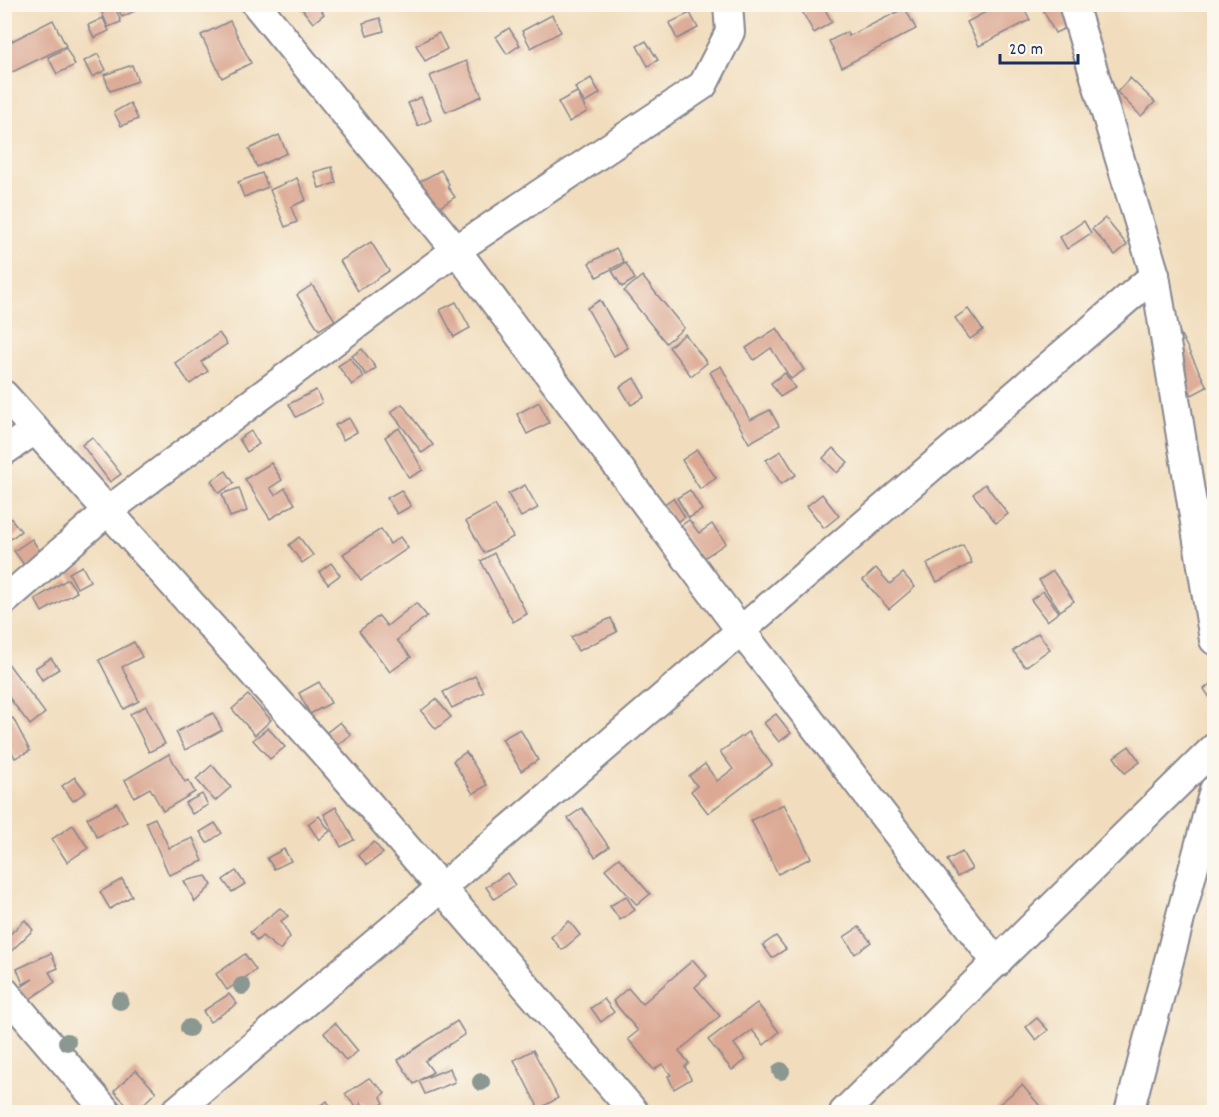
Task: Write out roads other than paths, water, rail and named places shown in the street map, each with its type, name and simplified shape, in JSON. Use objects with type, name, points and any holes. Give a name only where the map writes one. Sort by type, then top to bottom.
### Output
[{"type":"street","points":[[256,4],[456,250],[741,631],[997,963]]},
{"type":"street","points":[[4,601],[109,510],[456,250],[703,85],[730,32],[728,4]]},
{"type":"street","points":[[1073,4],[1155,275],[1215,640]]},
{"type":"street","points":[[175,1113],[1155,275]]},
{"type":"street","points":[[4,394],[442,887],[634,1113]]},
{"type":"street","points":[[4,451],[35,430]]},
{"type":"street","points":[[844,1113],[1215,748]]},
{"type":"street","points":[[1129,1113],[1215,790]]},
{"type":"street","points":[[4,992],[107,1113]]}]
